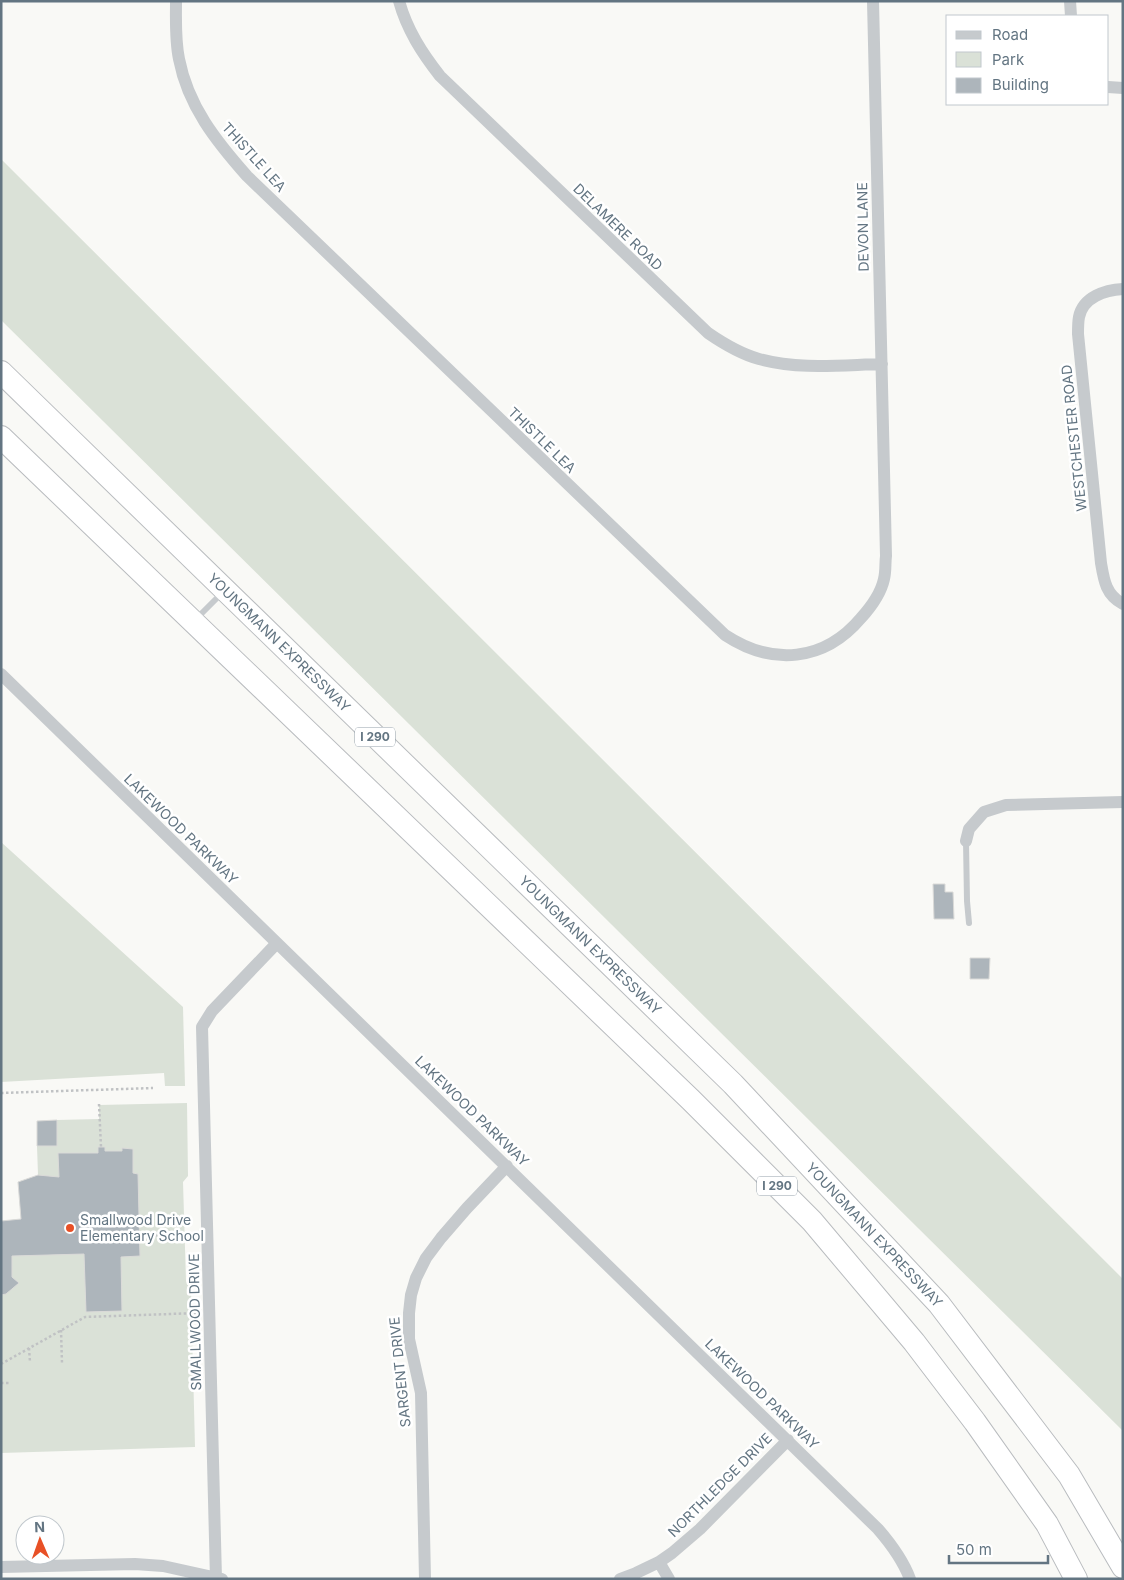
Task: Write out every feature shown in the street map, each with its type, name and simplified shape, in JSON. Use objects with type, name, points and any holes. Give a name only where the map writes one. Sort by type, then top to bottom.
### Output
[{"type":"highway","name":"YOUNGMANN EXPRESSWAY","points":[[1,372],[733,1084],[939,1304],[1070,1475],[1123,1567]]},
{"type":"highway","name":"I 290","points":[[1,437],[684,1094],[812,1220],[914,1342],[975,1422],[1047,1524],[1076,1579]]},
{"type":"street","name":"THISTLE LEA","points":[[176,1],[179,58],[185,84],[206,126],[231,158],[247,176],[678,591],[725,635],[739,644],[773,654],[791,656],[808,653],[824,648],[841,638],[854,627],[867,611],[880,590],[884,578],[886,556],[884,453]]},
{"type":"street","name":"DELAMERE ROAD","points":[[399,1],[412,34],[424,55],[440,76],[708,333],[744,354],[779,363],[813,366],[882,364]]},
{"type":"street","name":"DEVON LANE","points":[[873,1],[884,453]]},
{"type":"street","points":[[1070,1],[1071,15]]},
{"type":"street","points":[[1109,87],[1123,88]]},
{"type":"street","name":"WESTCHESTER ROAD","points":[[1123,288],[1099,294],[1090,299],[1082,308],[1079,317],[1078,334],[1104,583],[1110,594],[1123,604]]},
{"type":"street","name":"LAKEWOOD PARKWAY","points":[[1,674],[878,1529],[892,1544],[910,1579]]},
{"type":"street","points":[[966,841],[969,830],[984,812],[1006,805],[1123,802]]},
{"type":"street","name":"SMALLWOOD DRIVE","points":[[218,1578],[202,1027],[212,1011],[277,943]]},
{"type":"street","name":"SARGENT DRIVE","points":[[425,1579],[420,1393],[409,1340],[411,1296],[416,1278],[426,1258],[440,1238],[507,1166]]},
{"type":"street","name":"NORTHLEDGE DRIVE","points":[[620,1579],[659,1562],[672,1553],[700,1529],[788,1440]]},
{"type":"street","points":[[659,1562],[669,1579]]},
{"type":"street","points":[[1,1567],[135,1564],[163,1566],[218,1578]]},
{"type":"lane","points":[[193,622],[225,590]]},
{"type":"lane","points":[[966,841],[969,923]]},
{"type":"path","points":[[1,1094],[153,1088]]},
{"type":"path","points":[[99,1104],[101,1147]]},
{"type":"path","points":[[140,1236],[183,1234]]},
{"type":"path","points":[[1,1364],[85,1317],[209,1313]]},
{"type":"path","points":[[61,1330],[62,1363]]},
{"type":"path","points":[[29,1348],[30,1362]]},
{"type":"path","points":[[1,1383],[10,1383]]},
{"type":"green space","points":[[1,159],[1123,1279],[1123,1431],[1,320]]},
{"type":"green space","points":[[1,842],[183,1007],[185,1086],[165,1086],[164,1073],[1,1082]]},
{"type":"green space","points":[[187,1103],[188,1176],[183,1182],[186,1281],[191,1289],[195,1447],[1,1453],[1,1295],[6,1294],[19,1283],[12,1277],[12,1256],[84,1254],[86,1312],[122,1311],[121,1257],[140,1256],[138,1175],[133,1173],[133,1149],[122,1148],[122,1151],[105,1151],[105,1147],[98,1147],[98,1153],[59,1153],[59,1177],[38,1175],[37,1146],[57,1146],[57,1120],[99,1119],[99,1105]]},
{"type":"building","points":[[933,884],[945,884],[945,892],[953,892],[954,919],[934,919]]},
{"type":"building","points":[[970,958],[990,958],[989,979],[970,979]]},
{"type":"building","points":[[57,1120],[57,1146],[37,1146],[37,1121]]},
{"type":"building","name":"Smallwood Drive Elementary School","points":[[98,1147],[105,1147],[105,1151],[122,1151],[122,1148],[133,1149],[133,1173],[138,1174],[140,1256],[121,1257],[122,1311],[86,1312],[84,1254],[12,1256],[12,1277],[19,1283],[6,1294],[1,1295],[1,1221],[21,1219],[18,1182],[38,1175],[59,1177],[58,1153],[98,1153]]},
{"type":"place","name":"Smallwood Drive Elementary School","points":[[70,1228]]}]
